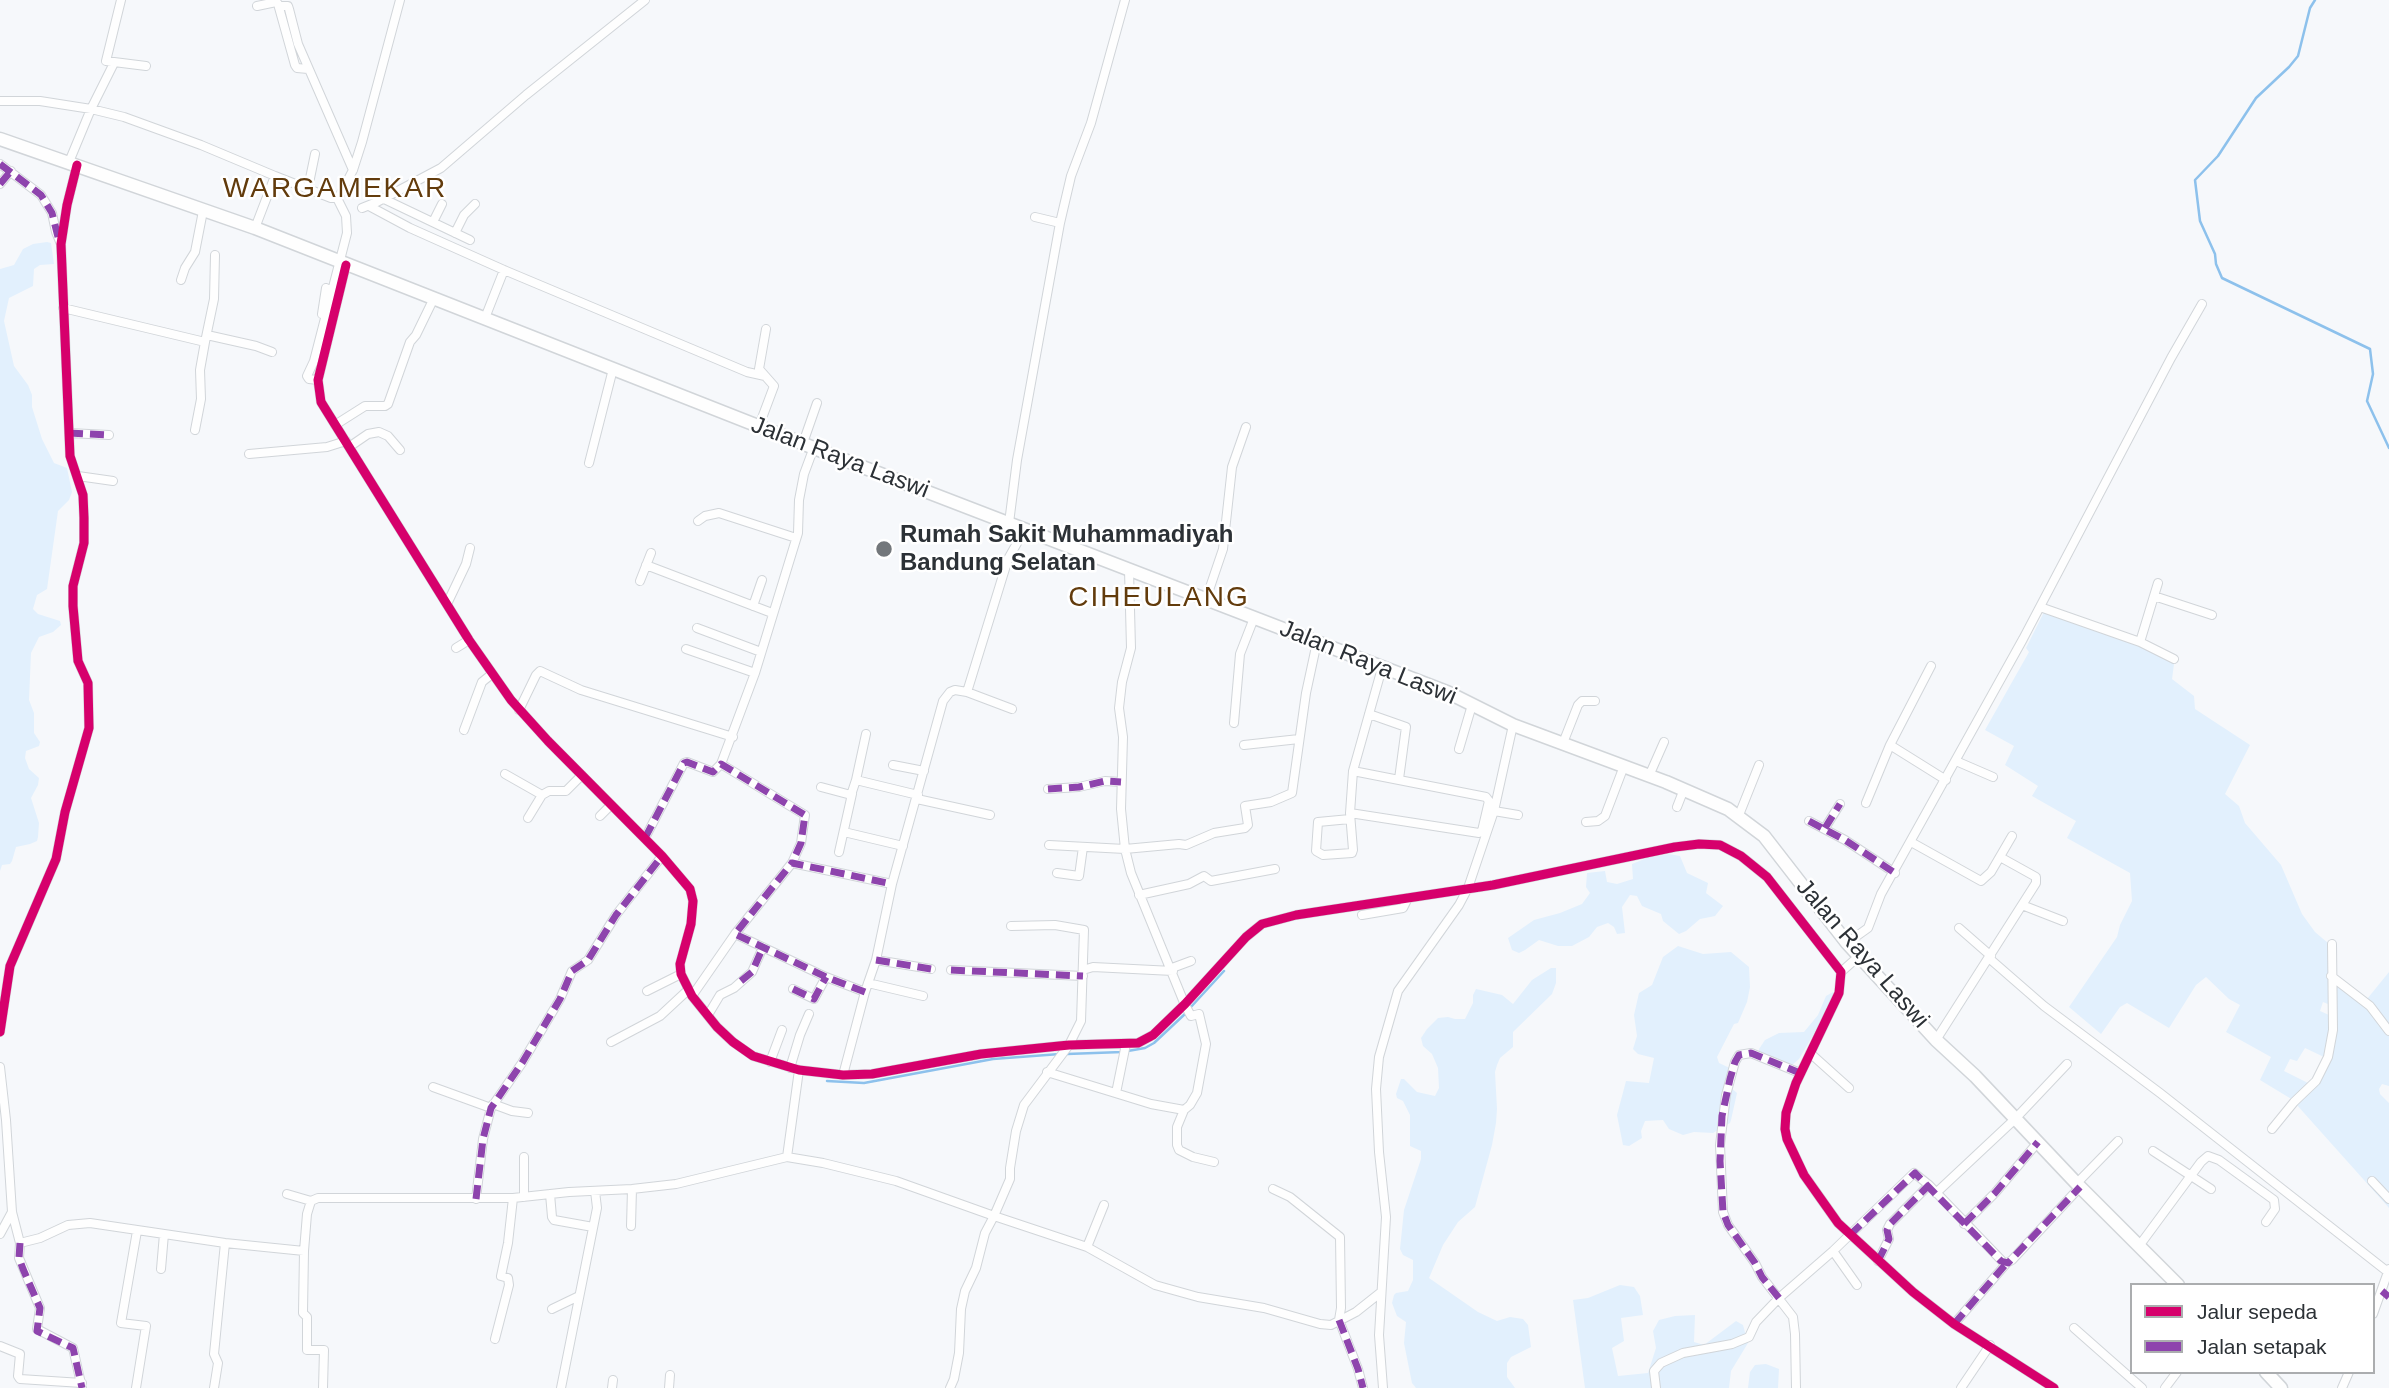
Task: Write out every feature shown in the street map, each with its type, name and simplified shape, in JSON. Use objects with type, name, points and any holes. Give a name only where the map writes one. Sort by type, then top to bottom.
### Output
[{"type":"main road","name":"Jalan Raya Laswi","points":[[0,139],[255,228],[1447,692],[1513,725],[1684,789],[1739,815],[1770,843],[1814,904],[1936,1040],[1975,1076],[2176,1283]]},
{"type":"main road","points":[[2268,1374],[2281,1388]]},
{"type":"street","points":[[121,0],[106,61],[146,66]]},
{"type":"street","points":[[337,198],[352,170],[362,142],[400,0]]},
{"type":"street","points":[[645,0],[531,91],[441,168],[365,207],[504,270],[748,373],[765,376]]},
{"type":"street","points":[[967,692],[1016,526],[1017,460],[1060,223],[1071,176],[1091,123],[1125,0]]},
{"type":"street","points":[[257,6],[281,4],[295,49],[308,69],[352,170]]},
{"type":"street","points":[[0,1032],[10,966],[56,859],[65,812],[89,732],[88,683],[78,661],[73,606],[74,582],[84,543],[83,495],[70,456],[61,244],[73,163],[91,109],[114,63]]},
{"type":"street","points":[[0,101],[40,101],[91,109],[151,127],[331,198],[337,198]]},
{"type":"street","points":[[308,188],[315,154]]},
{"type":"street","points":[[0,164],[41,195],[52,213],[61,244]]},
{"type":"street","points":[[0,184],[11,171]]},
{"type":"street","points":[[255,228],[275,176]]},
{"type":"street","points":[[337,198],[346,216],[347,233],[343,263],[315,380],[321,402],[469,640],[489,677],[582,775],[607,809],[645,838],[659,859],[690,888],[691,924],[680,964],[687,994],[733,1042],[753,1055],[797,1073],[843,1075],[872,1074],[956,1058],[1069,1045],[1126,1049],[1145,1041],[1185,1004],[1246,937],[1262,924],[1296,915],[1493,885],[1683,846],[1706,844],[1720,845],[1741,856],[1767,877],[1841,972]]},
{"type":"street","points":[[384,199],[470,240]]},
{"type":"street","points":[[433,222],[442,204]]},
{"type":"street","points":[[455,233],[464,215],[475,204]]},
{"type":"street","points":[[181,279],[195,252],[203,211]]},
{"type":"street","points":[[1035,217],[1060,223]]},
{"type":"street","points":[[195,430],[202,395],[200,370],[214,299],[215,255]]},
{"type":"street","points":[[485,318],[504,270]]},
{"type":"street","points":[[326,288],[321,319],[328,324]]},
{"type":"street","points":[[335,425],[365,406],[388,404],[410,342],[434,298]]},
{"type":"street","points":[[1847,943],[1868,928],[1881,894],[1946,780],[2202,304]]},
{"type":"street","points":[[63,308],[206,339],[256,346],[272,352]]},
{"type":"street","points":[[759,426],[774,386],[759,365],[766,329]]},
{"type":"street","points":[[589,463],[613,369]]},
{"type":"street","points":[[645,838],[684,763],[692,763],[713,772],[721,764],[733,737],[796,538],[799,499],[817,403]]},
{"type":"street","points":[[1206,599],[1223,549],[1232,467],[1246,427]]},
{"type":"street","points":[[249,454],[347,444],[379,432],[388,436],[400,450]]},
{"type":"street","points":[[69,433],[110,435]]},
{"type":"street","points":[[78,476],[113,481]]},
{"type":"street","points":[[698,521],[705,516],[719,513],[796,538]]},
{"type":"street","points":[[447,604],[466,564],[470,548]]},
{"type":"street","points":[[640,581],[650,553]]},
{"type":"street","points":[[646,565],[772,613]]},
{"type":"street","points":[[1129,570],[1130,648],[1119,708],[1123,737],[1121,809],[1125,849],[1139,895],[1185,1004],[1191,1016],[1199,1014],[1206,1044],[1197,1093],[1184,1110],[1177,1127],[1177,1145],[1179,1150],[1193,1157],[1214,1163]]},
{"type":"street","points":[[752,606],[762,580]]},
{"type":"street","points":[[2140,642],[2158,583]]},
{"type":"street","points":[[2154,596],[2212,615]]},
{"type":"street","points":[[2040,607],[2140,642],[2174,659]]},
{"type":"street","points":[[1234,723],[1240,654],[1254,618]]},
{"type":"street","points":[[697,628],[761,652]]},
{"type":"street","points":[[456,648],[469,640]]},
{"type":"street","points":[[1049,845],[1125,849],[1186,845],[1214,833],[1245,828],[1248,825],[1245,806],[1271,802],[1292,793],[1306,693],[1317,642]]},
{"type":"street","points":[[686,649],[755,673]]},
{"type":"street","points":[[1866,803],[1890,745],[1931,666]]},
{"type":"street","points":[[1353,771],[1486,797],[1489,801],[1482,831],[1479,833],[1350,816],[1318,822],[1317,851],[1323,855],[1352,853],[1350,816],[1353,771],[1382,668]]},
{"type":"street","points":[[519,710],[540,671],[582,690],[733,737]]},
{"type":"street","points":[[464,730],[489,677]]},
{"type":"street","points":[[843,1075],[876,960],[892,884],[943,701],[955,690],[1012,709]]},
{"type":"street","points":[[1563,743],[1578,705],[1583,701],[1595,701]]},
{"type":"street","points":[[1459,748],[1472,705]]},
{"type":"street","points":[[1368,714],[1406,727],[1399,779]]},
{"type":"street","points":[[1383,1388],[1379,1357],[1380,1293],[1386,1217],[1376,1089],[1379,1057],[1398,992],[1468,888],[1494,811],[1513,725]]},
{"type":"street","points":[[839,852],[866,734]]},
{"type":"street","points":[[1244,745],[1299,739]]},
{"type":"street","points":[[1648,776],[1664,742]]},
{"type":"street","points":[[1890,745],[1946,780]]},
{"type":"street","points":[[1955,761],[1993,777]]},
{"type":"street","points":[[611,1042],[660,1016],[687,994],[792,863],[801,843],[805,816],[721,764]]},
{"type":"street","points":[[894,765],[924,771]]},
{"type":"street","points":[[1739,815],[1759,765]]},
{"type":"street","points":[[1586,822],[1598,821],[1605,816],[1624,766]]},
{"type":"street","points":[[505,774],[542,795]]},
{"type":"street","points":[[528,818],[542,795],[549,791],[566,791],[582,775]]},
{"type":"street","points":[[856,780],[990,815]]},
{"type":"street","points":[[1048,789],[1079,787],[1105,781],[1121,782]]},
{"type":"street","points":[[821,787],[852,794]]},
{"type":"street","points":[[1677,807],[1684,789]]},
{"type":"street","points":[[1825,828],[1840,804]]},
{"type":"street","points":[[1494,811],[1518,815]]},
{"type":"street","points":[[1810,821],[1895,873]]},
{"type":"street","points":[[844,832],[903,846]]},
{"type":"street","points":[[1911,842],[1981,881],[1991,872],[2012,836]]},
{"type":"street","points":[[1057,873],[1079,876],[1083,847]]},
{"type":"street","points":[[1936,1040],[1991,957],[2037,879],[2000,857]]},
{"type":"street","points":[[476,1199],[483,1139],[492,1106],[522,1063],[560,999],[572,971],[588,960],[616,915],[659,859]]},
{"type":"street","points":[[792,863],[892,884]]},
{"type":"street","points":[[1139,895],[1189,884],[1204,876],[1211,881],[1275,869]]},
{"type":"street","points":[[1362,915],[1403,908],[1408,898]]},
{"type":"street","points":[[1389,910],[1395,900]]},
{"type":"street","points":[[2022,905],[2063,921]]},
{"type":"street","points":[[950,1388],[959,1353],[961,1309],[965,1291],[976,1268],[985,1233],[1010,1179],[1019,1118],[1024,1105],[1069,1045],[1081,1024],[1083,929],[1058,925],[1011,926]]},
{"type":"street","points":[[1959,928],[2044,1006],[2388,1271],[2385,1294],[2375,1311]]},
{"type":"street","points":[[735,934],[865,992]]},
{"type":"street","points":[[2272,1129],[2316,1081],[2327,1060],[2333,1030],[2332,944]]},
{"type":"street","points":[[708,1016],[720,995],[756,975],[763,947]]},
{"type":"street","points":[[1859,956],[1841,972],[1839,993],[1791,1093],[1786,1113],[1787,1139],[1818,1198],[1850,1235],[1954,1324],[2054,1388]]},
{"type":"street","points":[[876,960],[931,969]]},
{"type":"street","points":[[951,970],[1083,973],[1093,967],[1172,969],[1191,961]]},
{"type":"street","points":[[0,965],[10,966]]},
{"type":"street","points":[[647,991],[681,974]]},
{"type":"street","points":[[793,989],[814,999],[826,976]]},
{"type":"street","points":[[2331,976],[2370,1006],[2389,1031]]},
{"type":"street","points":[[868,983],[923,996]]},
{"type":"street","points":[[787,1157],[800,1035],[810,1014]]},
{"type":"street","points":[[770,1062],[782,1030]]},
{"type":"street","points":[[1116,1093],[1126,1049]]},
{"type":"street","points":[[1796,1388],[1795,1325],[1791,1313],[1762,1278],[1755,1263],[1728,1225],[1723,1212],[1720,1161],[1722,1116],[1735,1062],[1742,1054],[1751,1053],[1800,1073]]},
{"type":"street","points":[[1810,1053],[1849,1088]]},
{"type":"street","points":[[1936,1193],[2015,1119],[2067,1064]]},
{"type":"street","points":[[0,1067],[12,1212],[20,1243],[19,1258],[40,1308],[37,1331],[73,1348],[82,1385],[20,1379],[20,1354],[0,1346]]},
{"type":"street","points":[[1047,1072],[1151,1104],[1184,1110]]},
{"type":"street","points":[[433,1087],[492,1106],[528,1113]]},
{"type":"street","points":[[1954,1324],[2118,1141]]},
{"type":"street","points":[[1964,1224],[1995,1193],[2038,1142]]},
{"type":"street","points":[[2153,1151],[2210,1189]]},
{"type":"street","points":[[524,1157],[524,1197]]},
{"type":"street","points":[[287,1194],[311,1200],[513,1198],[676,1184],[787,1157],[896,1181],[1087,1247],[1155,1285],[1176,1292],[1255,1306],[1331,1325],[1365,1306],[1380,1293]]},
{"type":"street","points":[[2139,1246],[2207,1157],[2219,1160],[2274,1200],[2275,1209],[2266,1222]]},
{"type":"street","points":[[1656,1388],[1654,1371],[1661,1363],[1683,1353],[1744,1340],[1753,1331],[1756,1322],[1779,1298],[1833,1251],[1914,1173],[2006,1264]]},
{"type":"street","points":[[2372,1181],[2389,1199]]},
{"type":"street","points":[[1878,1261],[1889,1239],[1887,1229],[1890,1224],[1929,1185]]},
{"type":"street","points":[[631,1226],[632,1189]]},
{"type":"street","points":[[1273,1189],[1290,1197],[1340,1237],[1339,1320],[1363,1388]]},
{"type":"street","points":[[561,1388],[597,1208],[595,1191]]},
{"type":"street","points":[[550,1194],[554,1220],[593,1227]]},
{"type":"street","points":[[495,1339],[509,1284],[508,1279],[501,1276],[513,1198]]},
{"type":"street","points":[[311,1200],[304,1251],[303,1313],[307,1317],[307,1350],[324,1350],[323,1388]]},
{"type":"street","points":[[1087,1247],[1104,1205]]},
{"type":"street","points":[[0,1234],[12,1212]]},
{"type":"street","points":[[20,1243],[75,1223],[90,1223],[225,1243],[304,1251]]},
{"type":"street","points":[[136,1388],[146,1326],[121,1323],[137,1231]]},
{"type":"street","points":[[161,1269],[164,1234]]},
{"type":"street","points":[[214,1388],[218,1363],[214,1354],[225,1243]]},
{"type":"street","points":[[1833,1251],[1857,1285]]},
{"type":"street","points":[[552,1309],[579,1296]]},
{"type":"street","points":[[2074,1328],[2142,1388]]},
{"type":"street","points":[[1961,1388],[1990,1345]]},
{"type":"street","points":[[669,1388],[670,1375]]},
{"type":"shaded area","points":[[51,243],[54,264],[40,265],[34,269],[33,286],[9,298],[4,321],[14,366],[32,395],[32,407],[42,439],[54,463],[67,468],[72,492],[69,500],[58,511],[47,589],[37,595],[33,609],[38,614],[60,621],[61,625],[53,632],[39,637],[31,653],[29,700],[34,713],[34,733],[40,742],[39,746],[26,751],[25,758],[29,769],[39,778],[31,798],[39,823],[38,837],[37,841],[16,847],[10,864],[2,865],[0,871],[0,269],[14,265],[23,249]]},
{"type":"shaded area","points":[[2045,610],[2135,642],[2174,664],[2172,679],[2194,696],[2195,709],[2250,745],[2225,794],[2239,806],[2245,823],[2281,865],[2302,914],[2315,932],[2328,943],[2328,1004],[2323,1002],[2320,1011],[2329,1015],[2328,1048],[2324,1057],[2305,1048],[2297,1061],[2290,1059],[2284,1071],[2310,1084],[2293,1100],[2260,1080],[2271,1057],[2226,1032],[2240,1005],[2229,999],[2206,977],[2196,985],[2169,1028],[2127,1003],[2120,1007],[2101,1034],[2069,1007],[2117,937],[2132,901],[2130,873],[2067,838],[2076,821],[2032,796],[2038,786],[2005,765],[2014,746],[1985,730],[2029,652],[2026,648]]},
{"type":"shaded area","points":[[1669,854],[1680,856],[1687,873],[1708,883],[1706,893],[1723,906],[1715,916],[1700,919],[1679,934],[1663,921],[1661,914],[1642,906],[1637,896],[1630,895],[1622,907],[1625,933],[1617,934],[1614,927],[1608,923],[1597,927],[1589,937],[1572,946],[1558,946],[1539,940],[1519,953],[1512,950],[1508,938],[1534,920],[1582,904],[1590,893],[1586,887],[1587,873],[1605,871],[1607,882],[1617,884],[1633,879],[1632,864]]},
{"type":"shaded area","points":[[1678,946],[1703,954],[1731,952],[1749,967],[1750,987],[1747,1002],[1738,1023],[1734,1024],[1717,1057],[1719,1063],[1734,1070],[1730,1087],[1737,1093],[1731,1120],[1713,1133],[1694,1132],[1683,1135],[1669,1129],[1663,1120],[1645,1121],[1641,1131],[1642,1138],[1629,1146],[1623,1145],[1617,1115],[1626,1081],[1649,1083],[1654,1058],[1638,1054],[1633,1049],[1637,1036],[1634,1015],[1639,993],[1652,985],[1663,957]]},
{"type":"shaded area","points":[[1551,968],[1556,968],[1556,983],[1552,994],[1513,1032],[1513,1047],[1500,1058],[1497,1065],[1496,1123],[1475,1207],[1458,1222],[1443,1245],[1429,1278],[1478,1312],[1497,1321],[1510,1317],[1523,1319],[1528,1325],[1531,1347],[1511,1357],[1507,1363],[1507,1377],[1515,1388],[1416,1388],[1412,1383],[1404,1343],[1406,1322],[1397,1316],[1392,1303],[1394,1295],[1408,1291],[1413,1280],[1413,1260],[1403,1255],[1400,1249],[1404,1210],[1421,1159],[1421,1151],[1410,1146],[1410,1115],[1396,1094],[1401,1079],[1404,1079],[1417,1092],[1435,1096],[1439,1088],[1438,1068],[1432,1054],[1423,1046],[1421,1038],[1438,1018],[1465,1019],[1476,989],[1502,995],[1513,1004],[1532,980]]},
{"type":"shaded area","points":[[2389,972],[2389,1086],[2382,1084],[2379,1089],[2389,1103],[2389,1208],[2296,1104],[2332,1052],[2335,983],[2363,1004]]},
{"type":"shaded area","points":[[1833,992],[1834,996],[1818,1027],[1799,1059],[1790,1067],[1759,1053],[1765,1040],[1779,1033],[1804,1032],[1818,1015],[1826,996]]},
{"type":"shaded area","points":[[1620,1285],[1634,1287],[1640,1296],[1643,1315],[1621,1318],[1624,1341],[1612,1348],[1618,1376],[1648,1373],[1656,1348],[1653,1331],[1659,1320],[1695,1315],[1694,1342],[1704,1345],[1736,1321],[1743,1325],[1748,1343],[1731,1371],[1729,1388],[1585,1388],[1573,1300],[1588,1298]]},
{"type":"shaded area","points":[[1766,1364],[1779,1369],[1778,1388],[1748,1388],[1750,1372],[1755,1365]]},
{"type":"waterway","points":[[2315,0],[2310,8],[2298,56],[2256,98],[2218,156],[2195,180],[2200,221],[2215,254],[2222,278],[2370,349],[2373,374],[2367,401],[2389,448]]},
{"type":"waterway","points":[[1190,1008],[1224,971]]},
{"type":"waterway","points":[[1067,1054],[1122,1052],[1145,1048],[1186,1013]]},
{"type":"waterway","points":[[827,1081],[864,1083],[993,1059],[1060,1054]]},
{"type":"marked path","points":[[0,164],[41,195],[52,213],[58,237]]},
{"type":"marked path","points":[[0,184],[11,171]]},
{"type":"marked path","points":[[69,433],[109,435]]},
{"type":"marked path","points":[[645,838],[684,763],[713,772],[721,764],[805,815],[801,843],[792,863]]},
{"type":"marked path","points":[[1048,789],[1079,787],[1105,781],[1121,782]]},
{"type":"marked path","points":[[1825,828],[1840,804]]},
{"type":"marked path","points":[[1809,821],[1845,840],[1895,873]]},
{"type":"marked path","points":[[476,1199],[483,1139],[491,1108],[522,1063],[560,999],[572,971],[588,960],[616,915],[662,856]]},
{"type":"marked path","points":[[865,992],[826,977],[735,934],[792,863],[892,884]]},
{"type":"marked path","points":[[741,981],[752,972],[763,947]]},
{"type":"marked path","points":[[876,960],[931,969]]},
{"type":"marked path","points":[[951,970],[1083,976]]},
{"type":"marked path","points":[[793,989],[814,999],[826,977]]},
{"type":"marked path","points":[[1779,1298],[1728,1225],[1723,1212],[1720,1161],[1722,1116],[1730,1079],[1739,1055],[1751,1053],[1800,1073]]},
{"type":"marked path","points":[[1964,1224],[1995,1193],[2038,1142]]},
{"type":"marked path","points":[[1850,1235],[1915,1173],[2001,1261],[2008,1263],[2080,1187]]},
{"type":"marked path","points":[[1878,1261],[1889,1239],[1887,1230],[1890,1224],[1929,1185]]},
{"type":"marked path","points":[[20,1243],[19,1258],[40,1308],[37,1331],[73,1348],[82,1388]]},
{"type":"marked path","points":[[1954,1324],[2006,1264]]},
{"type":"marked path","points":[[2382,1291],[2389,1297]]},
{"type":"marked path","points":[[1339,1320],[1363,1388]]},
{"type":"cycle path","points":[[0,1032],[10,966],[56,859],[65,812],[89,728],[88,683],[78,661],[73,606],[73,586],[84,543],[84,518],[83,495],[70,456],[61,244],[77,165]]},
{"type":"cycle path","points":[[346,265],[318,380],[321,402],[469,640],[511,700],[662,856],[690,889],[693,901],[691,924],[680,964],[681,974],[692,996],[717,1027],[753,1056],[799,1070],[843,1075],[872,1074],[981,1054],[1069,1045],[1138,1043],[1153,1035],[1246,937],[1262,924],[1296,915],[1493,885],[1675,847],[1720,845],[1741,856],[1767,877],[1841,972],[1839,993],[1796,1083],[1786,1113],[1787,1139],[1804,1175],[1838,1223],[1913,1292],[1954,1324],[2054,1388]]},
{"type":"place","name":"Rumah Sakit Muhammadiyah Bandung Selatan","points":[[884,549]]},
{"type":"district","name":"WARGAMEKAR","points":[[335,189]]},
{"type":"district","name":"CIHEULANG","points":[[1159,598]]}]
